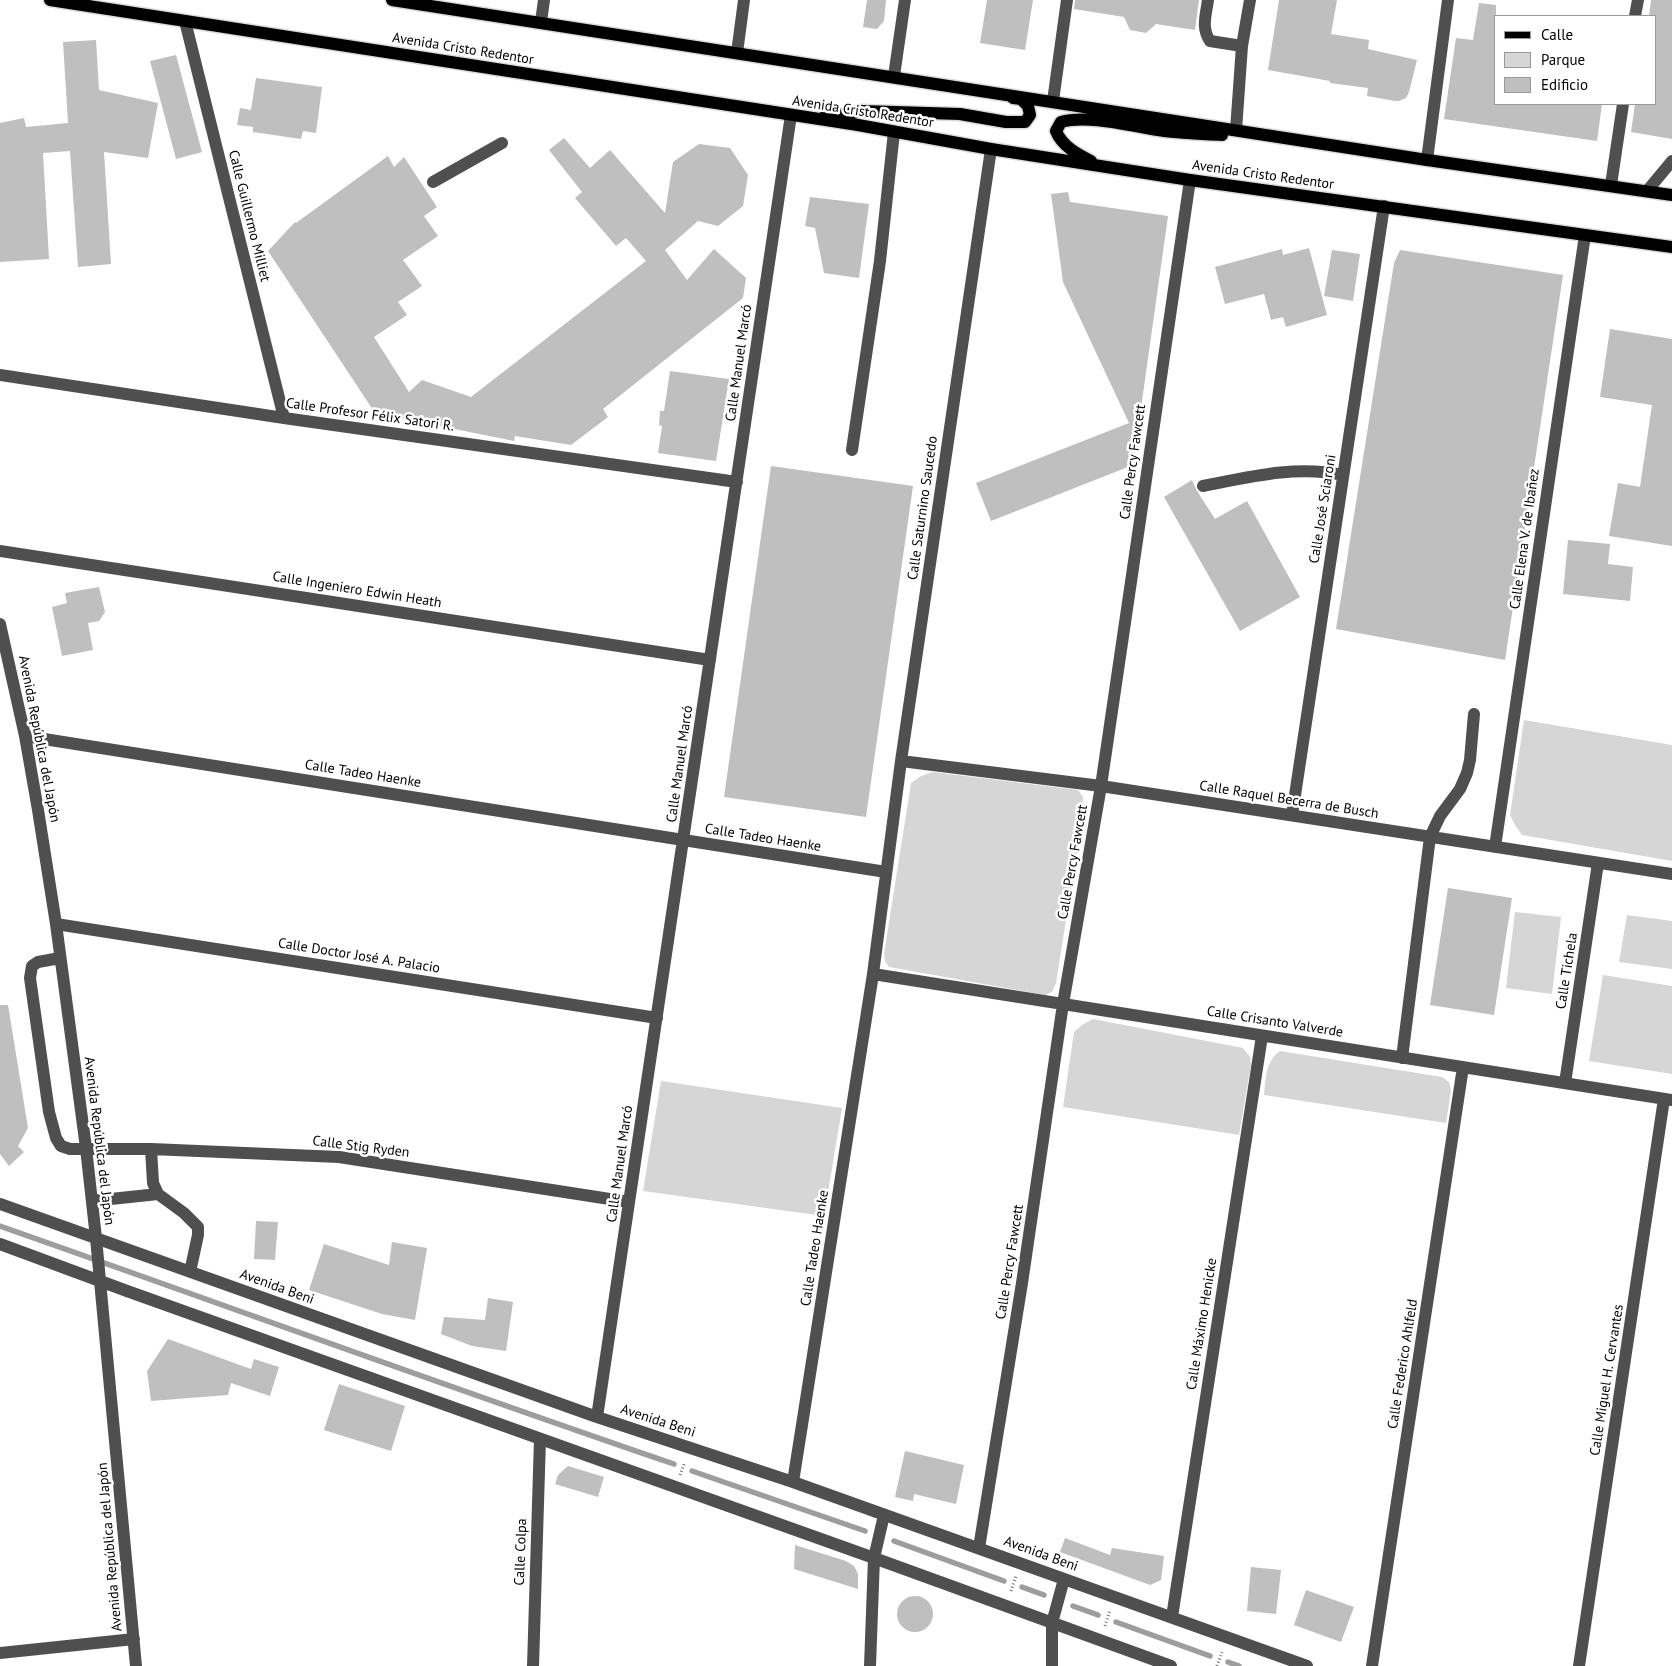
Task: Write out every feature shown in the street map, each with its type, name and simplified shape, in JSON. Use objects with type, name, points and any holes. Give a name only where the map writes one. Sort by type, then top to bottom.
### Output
[{"type":"main road","name":"Avenida Cristo Redentor","points":[[50,0],[792,115],[1190,180],[1672,247]]},
{"type":"main road","points":[[392,0],[894,76],[1427,160],[1672,195]]},
{"type":"main road","points":[[817,119],[863,111],[960,114],[1016,123],[1028,120],[1030,115],[1028,106],[1021,100],[988,91]]},
{"type":"main road","points":[[1103,166],[1078,154],[1063,143],[1056,131],[1061,122],[1070,119],[1088,119],[1183,132],[1238,136],[1264,134]]},
{"type":"street","points":[[541,22],[544,0]]},
{"type":"street","points":[[737,53],[744,0]]},
{"type":"street","points":[[894,76],[905,0]]},
{"type":"street","points":[[1053,101],[1067,0]]},
{"type":"street","points":[[1208,0],[1204,26],[1210,41],[1242,46]]},
{"type":"street","points":[[1236,130],[1242,46],[1250,0]]},
{"type":"street","points":[[1427,160],[1448,0]]},
{"type":"street","points":[[1636,15],[1638,0]]},
{"type":"street","name":"Calle Guillermo Milliet","points":[[185,21],[284,418]]},
{"type":"street","points":[[1611,185],[1623,105]]},
{"type":"street","name":"Calle Manuel Marcó","points":[[597,1417],[792,115]]},
{"type":"street","points":[[852,450],[880,261],[894,132]]},
{"type":"street","points":[[433,182],[502,143]]},
{"type":"street","name":"Calle Saturnino Saucedo","points":[[886,872],[991,149]]},
{"type":"street","points":[[1647,191],[1672,161]]},
{"type":"street","name":"Calle Percy Fawcett","points":[[979,1548],[1024,1273],[1063,1004],[1101,786],[1190,180]]},
{"type":"street","name":"Calle José Sciaroni","points":[[1292,816],[1384,206]]},
{"type":"street","name":"Calle Elena V. de Ibañez","points":[[1495,847],[1585,235]]},
{"type":"street","name":"Calle Profesor Félix Satori R.","points":[[0,375],[284,418],[737,482]]},
{"type":"street","points":[[1203,486],[1262,474],[1296,471],[1327,471],[1343,475]]},
{"type":"street","name":"Calle Ingeniero Edwin Heath","points":[[0,551],[710,660]]},
{"type":"street","name":"Avenida República del Japón","points":[[0,624],[6,676],[25,736],[56,924],[86,1148],[100,1277],[136,1666]]},
{"type":"street","points":[[1402,1058],[1430,837],[1440,816],[1460,789],[1467,774],[1474,714]]},
{"type":"street","name":"Calle Tadeo Haenke","points":[[25,736],[886,872],[873,974],[793,1482]]},
{"type":"street","name":"Calle Raquel Becerra de Busch","points":[[901,761],[1101,786],[1672,874]]},
{"type":"street","name":"Calle Tichela","points":[[1565,1083],[1598,863]]},
{"type":"street","name":"Calle Doctor José A. Palacio","points":[[56,924],[657,1018]]},
{"type":"street","name":"Calle Stig Ryden","points":[[60,958],[38,962],[32,966],[30,978],[49,1112],[56,1138],[61,1146],[70,1148],[150,1148],[339,1158],[630,1202]]},
{"type":"street","name":"Calle Crisanto Valverde","points":[[873,974],[1668,1100]]},
{"type":"street","name":"Calle Máximo Henicke","points":[[1172,1617],[1262,1036]]},
{"type":"street","name":"Calle Federico Ahlfeld","points":[[1372,1666],[1463,1067]]},
{"type":"street","name":"Calle Miguel H. Cervantes","points":[[1579,1666],[1668,1100]]},
{"type":"street","points":[[150,1148],[153,1183],[158,1194],[198,1226],[198,1235],[190,1272]]},
{"type":"street","points":[[92,1201],[158,1194]]},
{"type":"street","name":"Avenida Beni","points":[[0,1204],[96,1240],[597,1417],[793,1482],[1020,1562],[1307,1666]]},
{"type":"street","points":[[0,1244],[100,1277],[540,1439],[1171,1666]]},
{"type":"street","name":"Calle Colpa","points":[[533,1666],[540,1439]]},
{"type":"street","points":[[870,1666],[874,1558],[884,1514]]},
{"type":"street","points":[[1052,1666],[1052,1623],[1064,1579]]},
{"type":"street","points":[[0,1653],[134,1639]]},
{"type":"path","points":[[675,1487],[691,1448]]},
{"type":"path","points":[[1006,1606],[1020,1562]]},
{"type":"path","points":[[1100,1640],[1115,1597]]},
{"type":"green space","points":[[1524,720],[1672,745],[1672,861],[1522,835],[1510,815]]},
{"type":"green space","points":[[933,772],[1078,790],[1083,797],[1083,814],[1056,983],[1052,992],[1045,995],[889,967],[885,961],[884,954],[911,783],[921,776]]},
{"type":"green space","points":[[1515,912],[1561,917],[1552,994],[1506,988]]},
{"type":"green space","points":[[1627,915],[1672,921],[1672,969],[1619,962]]},
{"type":"green space","points":[[1603,975],[1672,986],[1672,1074],[1589,1061]]},
{"type":"green space","points":[[1093,1019],[1243,1048],[1250,1057],[1251,1065],[1239,1135],[1063,1107],[1074,1032]]},
{"type":"green space","points":[[1280,1051],[1442,1077],[1449,1082],[1451,1090],[1446,1123],[1264,1095],[1269,1065],[1271,1060]]},
{"type":"green space","points":[[661,1081],[842,1108],[824,1216],[643,1191]]},
{"type":"building","points":[[867,0],[886,0],[884,21],[877,29],[863,27]]},
{"type":"building","points":[[987,0],[1033,0],[1025,50],[980,43]]},
{"type":"building","points":[[1075,0],[1199,0],[1195,30],[1156,24],[1146,33],[1130,30],[1124,17],[1074,9]]},
{"type":"building","points":[[1279,0],[1337,0],[1331,34],[1369,40],[1368,49],[1417,60],[1406,98],[1395,101],[1367,96],[1368,88],[1330,83],[1330,81],[1268,70]]},
{"type":"building","points":[[1651,0],[1672,0],[1672,139],[1631,132],[1635,105],[1657,105],[1657,15],[1649,15]]},
{"type":"building","points":[[1479,3],[1496,5],[1496,15],[1494,15],[1494,105],[1602,105],[1597,141],[1444,119],[1456,38],[1473,40]]},
{"type":"building","points":[[96,40],[99,90],[158,103],[148,158],[104,152],[111,264],[78,267],[70,151],[43,153],[49,259],[0,262],[0,123],[24,118],[26,127],[68,123],[63,42]]},
{"type":"building","points":[[176,55],[202,152],[176,159],[150,61]]},
{"type":"building","points":[[256,78],[322,87],[316,133],[303,131],[301,139],[253,132],[253,127],[237,125],[240,108],[251,110]]},
{"type":"building","points":[[564,138],[590,168],[610,150],[665,213],[673,162],[699,144],[730,148],[748,175],[743,206],[718,226],[698,221],[665,250],[687,280],[714,249],[746,278],[743,298],[603,409],[608,417],[571,445],[515,436],[514,441],[375,413],[268,251],[295,222],[388,156],[394,167],[404,157],[437,207],[424,216],[438,236],[403,260],[422,286],[398,302],[407,315],[374,337],[409,392],[422,380],[471,397],[646,261],[626,238],[616,246],[575,198],[582,192],[549,150]]},
{"type":"building","points":[[1068,192],[1070,202],[1168,216],[1133,465],[991,521],[976,483],[1129,423],[1063,282],[1051,194]]},
{"type":"building","points":[[810,197],[869,204],[859,278],[824,273],[815,228],[805,226]]},
{"type":"building","points":[[1309,248],[1327,315],[1286,327],[1283,317],[1271,320],[1264,294],[1225,304],[1215,267],[1282,249],[1283,255]]},
{"type":"building","points":[[1332,250],[1360,254],[1353,301],[1324,296]]},
{"type":"building","points":[[1400,250],[1563,275],[1505,660],[1336,629],[1394,263]]},
{"type":"building","points":[[1610,329],[1672,339],[1672,546],[1609,536],[1618,483],[1640,487],[1652,405],[1600,397]]},
{"type":"building","points":[[670,371],[729,379],[716,461],[658,453],[662,426],[659,425],[660,411],[664,411]]},
{"type":"building","points":[[771,466],[913,486],[866,817],[724,797]]},
{"type":"building","points":[[1192,480],[1215,519],[1247,501],[1300,597],[1240,631],[1164,497]]},
{"type":"building","points":[[1568,540],[1610,544],[1608,564],[1633,567],[1630,601],[1563,594]]},
{"type":"building","points":[[99,587],[105,612],[99,621],[88,623],[93,650],[62,656],[52,607],[67,603],[65,593]]},
{"type":"building","points":[[1448,888],[1512,898],[1494,1015],[1430,1005]]},
{"type":"building","points":[[0,1005],[8,1005],[28,1128],[18,1146],[24,1152],[9,1166],[0,1154]]},
{"type":"building","points":[[256,1221],[278,1222],[275,1260],[254,1259]]},
{"type":"building","points":[[392,1242],[427,1248],[415,1320],[382,1314],[309,1290],[324,1244],[389,1265]]},
{"type":"building","points":[[488,1298],[513,1302],[506,1351],[472,1346],[441,1334],[444,1317],[485,1320]]},
{"type":"building","points":[[168,1339],[251,1369],[254,1359],[279,1367],[270,1396],[231,1383],[228,1395],[151,1401],[147,1371]]},
{"type":"building","points":[[339,1384],[405,1406],[391,1451],[324,1430]]},
{"type":"building","points":[[905,1451],[964,1465],[956,1504],[914,1494],[913,1501],[895,1497]]},
{"type":"building","points":[[568,1466],[604,1477],[598,1497],[555,1484],[558,1475]]},
{"type":"building","points":[[1065,1538],[1110,1555],[1112,1548],[1164,1556],[1161,1580],[1150,1585],[1060,1552]]},
{"type":"building","points":[[795,1545],[846,1561],[854,1566],[858,1574],[858,1589],[794,1569]]},
{"type":"building","points":[[1251,1567],[1281,1570],[1276,1614],[1247,1611]]},
{"type":"building","points":[[1306,1590],[1354,1607],[1341,1642],[1294,1625]]},
{"type":"building","points":[[915,1596],[928,1601],[933,1614],[928,1627],[915,1632],[902,1627],[897,1614],[902,1601]]},
{"type":"waterway","points":[[0,1226],[674,1464]]},
{"type":"waterway","points":[[692,1471],[865,1531]]},
{"type":"waterway","points":[[894,1541],[1004,1581]]},
{"type":"waterway","points":[[1022,1587],[1044,1595]]},
{"type":"waterway","points":[[1073,1606],[1098,1615]]},
{"type":"waterway","points":[[1116,1622],[1210,1656]]},
{"type":"waterway","points":[[1228,1662],[1239,1666]]}]
